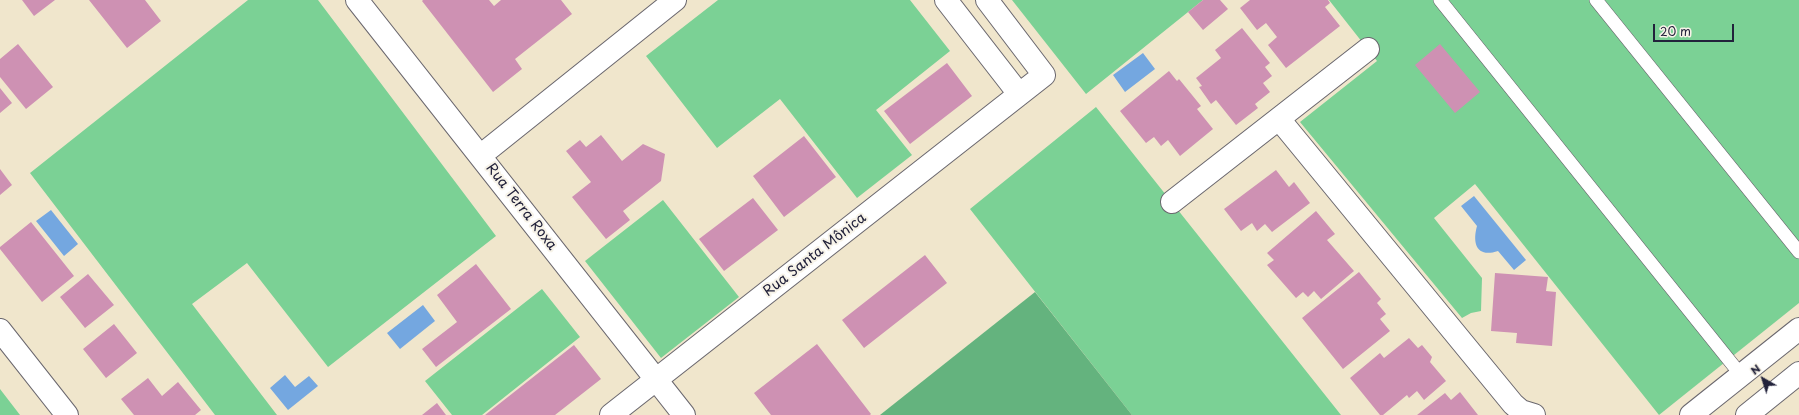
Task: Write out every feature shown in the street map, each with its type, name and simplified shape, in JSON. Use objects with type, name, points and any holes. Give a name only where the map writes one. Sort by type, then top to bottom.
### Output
[{"type":"street","name":"Rua Terra Roxa","points":[[357,0],[684,415]]},
{"type":"street","points":[[480,156],[675,0]]},
{"type":"street","points":[[946,0],[1019,94]]},
{"type":"street","name":"Rua Santa Mônica","points":[[611,415],[1044,75],[987,0]]},
{"type":"street","points":[[1172,202],[1368,49]]},
{"type":"street","points":[[1279,119],[1513,404],[1522,411],[1534,415]]},
{"type":"street","points":[[1691,415],[1799,329]]},
{"type":"street","points":[[0,330],[67,415]]},
{"type":"street","points":[[1747,415],[1799,373]]},
{"type":"lane","points":[[1440,0],[1741,376]]},
{"type":"lane","points":[[1596,0],[1799,252]]},
{"type":"green space","points":[[248,0],[318,0],[496,236],[328,367],[247,263],[192,304],[277,415],[215,415],[30,173]]},
{"type":"green space","points":[[718,0],[910,0],[950,51],[876,110],[912,155],[857,198],[780,99],[717,148],[646,56]]},
{"type":"green space","points":[[1012,0],[1203,0],[1086,94]]},
{"type":"green space","points":[[1329,0],[1799,0],[1799,303],[1659,415],[1475,184],[1434,218],[1482,278],[1481,311],[1471,313],[1462,318],[1300,122],[1377,61]]},
{"type":"green space","points":[[1096,107],[1341,415],[1132,415],[970,209]]},
{"type":"green space","points":[[663,200],[739,297],[661,358],[585,261]]},
{"type":"green space","points":[[542,289],[580,337],[482,415],[452,415],[425,381]]},
{"type":"green space","points":[[1035,292],[1132,415],[880,415]]},
{"type":"green space","points":[[0,389],[20,415],[0,415]]},
{"type":"water","points":[[1143,53],[1155,69],[1125,92],[1113,75]]},
{"type":"water","points":[[1474,196],[1526,260],[1514,270],[1498,251],[1485,253],[1478,248],[1475,238],[1477,226],[1461,206]]},
{"type":"water","points":[[51,210],[78,244],[64,256],[36,221]]},
{"type":"water","points":[[423,305],[435,321],[400,349],[387,333]]},
{"type":"water","points":[[285,375],[295,387],[309,376],[318,386],[288,410],[270,388]]},
{"type":"building","points":[[22,0],[55,0],[34,16]]},
{"type":"building","points":[[89,0],[145,0],[161,21],[127,48]]},
{"type":"building","points":[[489,0],[494,6],[501,0],[561,0],[572,14],[515,59],[522,69],[493,92],[422,1]]},
{"type":"building","points":[[1203,0],[1220,0],[1228,9],[1203,30],[1188,12]]},
{"type":"building","points":[[1250,0],[1328,0],[1330,3],[1325,7],[1340,26],[1286,68],[1268,45],[1277,37],[1266,23],[1257,30],[1240,8]]},
{"type":"building","points":[[1242,28],[1270,63],[1265,67],[1272,76],[1263,83],[1270,92],[1255,104],[1258,108],[1236,125],[1216,100],[1211,104],[1199,87],[1202,86],[1196,78],[1221,58],[1215,50]]},
{"type":"building","points":[[18,44],[53,87],[26,109],[0,77],[0,59]]},
{"type":"building","points":[[1440,44],[1480,92],[1455,113],[1415,65]]},
{"type":"building","points":[[947,63],[972,96],[910,144],[884,111]]},
{"type":"building","points":[[1169,71],[1177,81],[1179,79],[1201,106],[1197,109],[1213,129],[1180,156],[1168,140],[1161,146],[1154,137],[1146,143],[1120,111]]},
{"type":"building","points":[[0,88],[12,103],[0,113]]},
{"type":"building","points":[[601,135],[622,161],[643,144],[665,154],[661,181],[623,211],[630,220],[606,239],[572,197],[591,182],[566,151],[580,140],[586,147]]},
{"type":"building","points":[[804,136],[836,177],[784,217],[753,176]]},
{"type":"building","points":[[0,169],[12,185],[0,195]]},
{"type":"building","points":[[1276,170],[1289,187],[1294,182],[1310,203],[1272,232],[1265,224],[1257,231],[1252,223],[1241,231],[1224,209]]},
{"type":"building","points":[[753,198],[778,230],[724,271],[699,239]]},
{"type":"building","points":[[1316,211],[1335,234],[1327,240],[1354,271],[1321,299],[1314,291],[1308,297],[1303,292],[1296,298],[1267,265],[1274,260],[1267,253]]},
{"type":"building","points":[[31,222],[74,276],[42,302],[0,249],[0,247]]},
{"type":"building","points":[[925,255],[947,283],[864,348],[842,320]]},
{"type":"building","points":[[476,264],[511,309],[436,367],[422,349],[457,322],[437,295]]},
{"type":"building","points":[[1359,272],[1381,299],[1377,303],[1386,314],[1380,319],[1390,331],[1343,369],[1302,318]]},
{"type":"building","points":[[1495,273],[1548,277],[1546,291],[1556,292],[1552,346],[1516,343],[1517,333],[1491,331]]},
{"type":"building","points":[[88,274],[114,305],[85,328],[60,297]]},
{"type":"building","points":[[114,324],[137,353],[106,378],[83,349]]},
{"type":"building","points":[[1409,338],[1418,348],[1422,345],[1432,357],[1430,362],[1446,381],[1424,400],[1417,391],[1409,398],[1407,395],[1383,415],[1380,415],[1350,378],[1380,353],[1384,358]]},
{"type":"building","points":[[817,344],[871,414],[870,415],[771,415],[754,393]]},
{"type":"building","points":[[574,345],[601,379],[555,415],[485,415]]},
{"type":"building","points":[[148,378],[162,396],[178,382],[201,410],[195,415],[134,415],[121,399]]},
{"type":"building","points":[[1460,392],[1478,415],[1417,415],[1445,393],[1451,400]]},
{"type":"building","points":[[437,403],[446,415],[422,415]]}]
